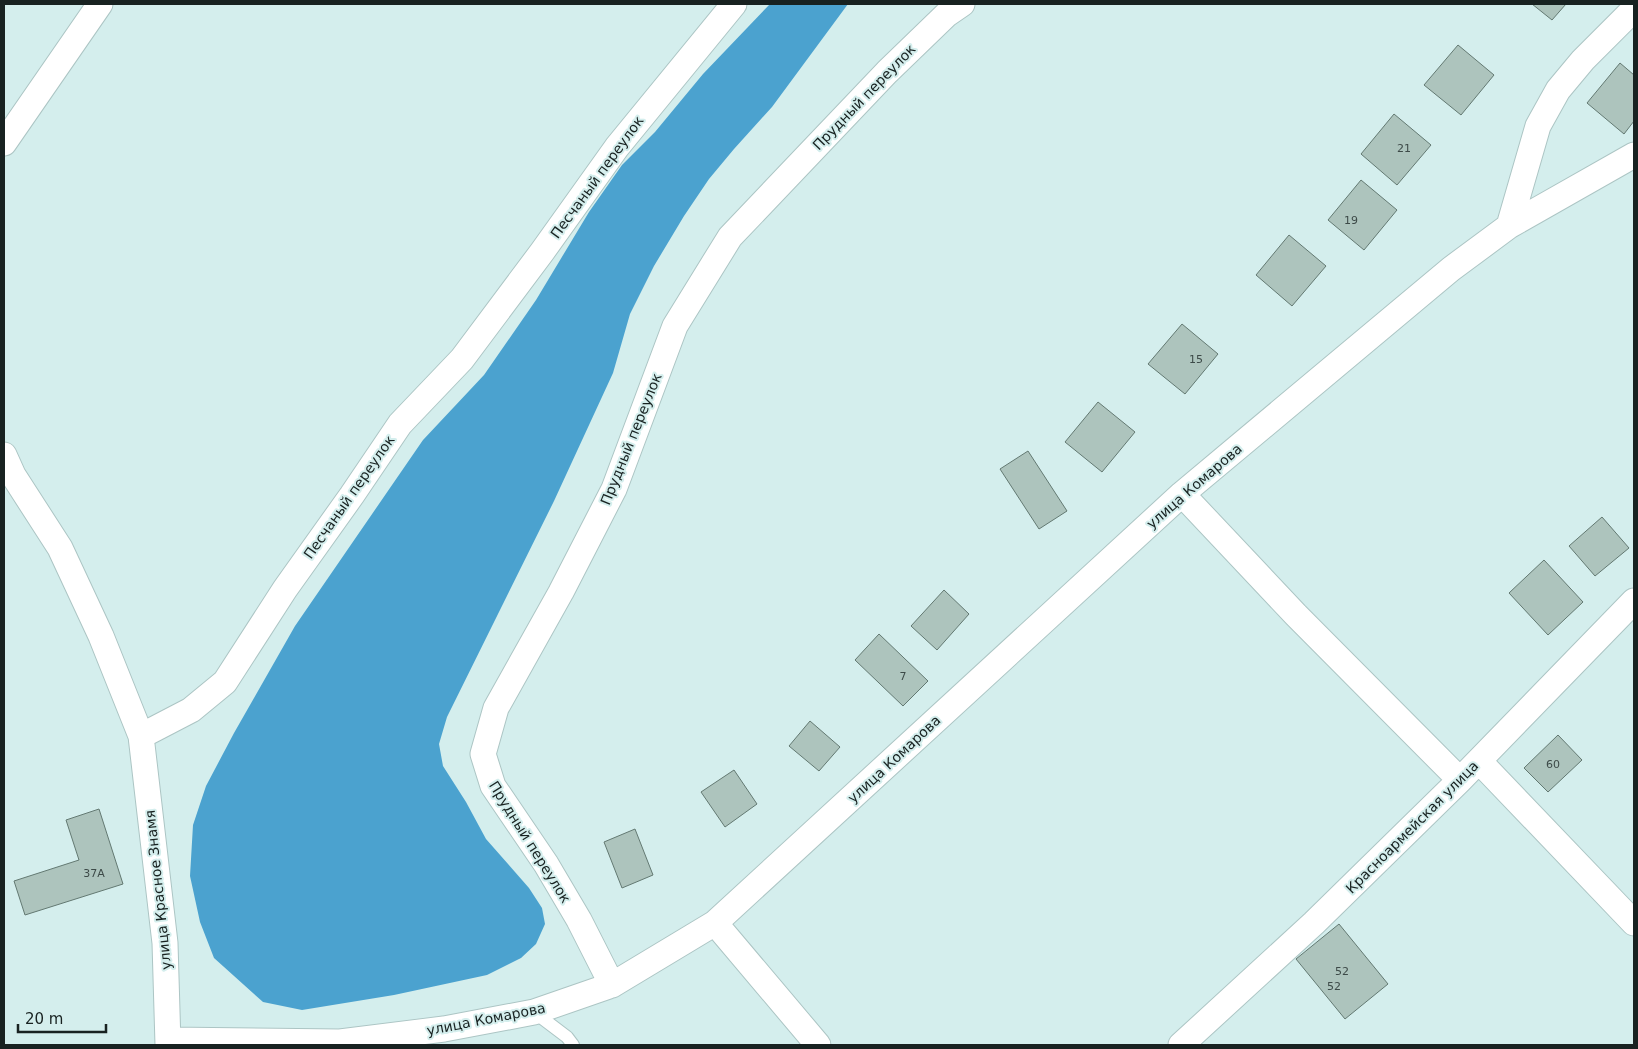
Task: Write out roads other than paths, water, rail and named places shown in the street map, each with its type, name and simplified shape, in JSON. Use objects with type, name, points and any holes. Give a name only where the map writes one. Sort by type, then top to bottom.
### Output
[{"type":"street","points":[[4,144],[100,4]]},
{"type":"street","name":"Песчаный переулок","points":[[141,736],[191,710],[225,682],[285,589],[400,424],[462,359],[617,147],[734,4]]},
{"type":"street","name":"Прудный переулок","points":[[612,985],[579,920],[546,864],[492,786],[483,754],[496,708],[561,592],[614,488],[675,326],[730,237],[886,72],[946,15],[962,4]]},
{"type":"street","points":[[1509,226],[1538,126],[1558,90],[1583,60],[1634,9]]},
{"type":"street","name":"улица Комарова","points":[[168,1043],[340,1042],[444,1028],[534,1012],[612,985],[715,923],[1182,494],[1451,270],[1509,226],[1634,155]]},
{"type":"street","points":[[7,471],[60,548],[101,636],[141,736]]},
{"type":"street","points":[[1182,494],[1296,615],[1460,780]]},
{"type":"street","name":"Красноармейская улица","points":[[1181,1045],[1314,923],[1460,780],[1634,601]]},
{"type":"street","name":"улица Красное Знамя","points":[[141,736],[165,942],[168,1043]]},
{"type":"street","points":[[1479,761],[1634,923]]},
{"type":"street","points":[[715,923],[818,1045]]},
{"type":"lane","points":[[534,1012],[567,1037],[573,1045]]},
{"type":"water","points":[[770,4],[848,4],[772,107],[709,179],[654,266],[630,314],[613,373],[554,501],[447,717],[439,744],[443,766],[466,802],[486,839],[529,888],[542,908],[545,924],[536,944],[521,958],[487,975],[394,995],[302,1010],[263,1002],[214,958],[200,922],[190,876],[193,825],[206,786],[295,626],[423,440],[484,375],[536,300],[589,212],[622,165],[655,132],[703,74]]}]
